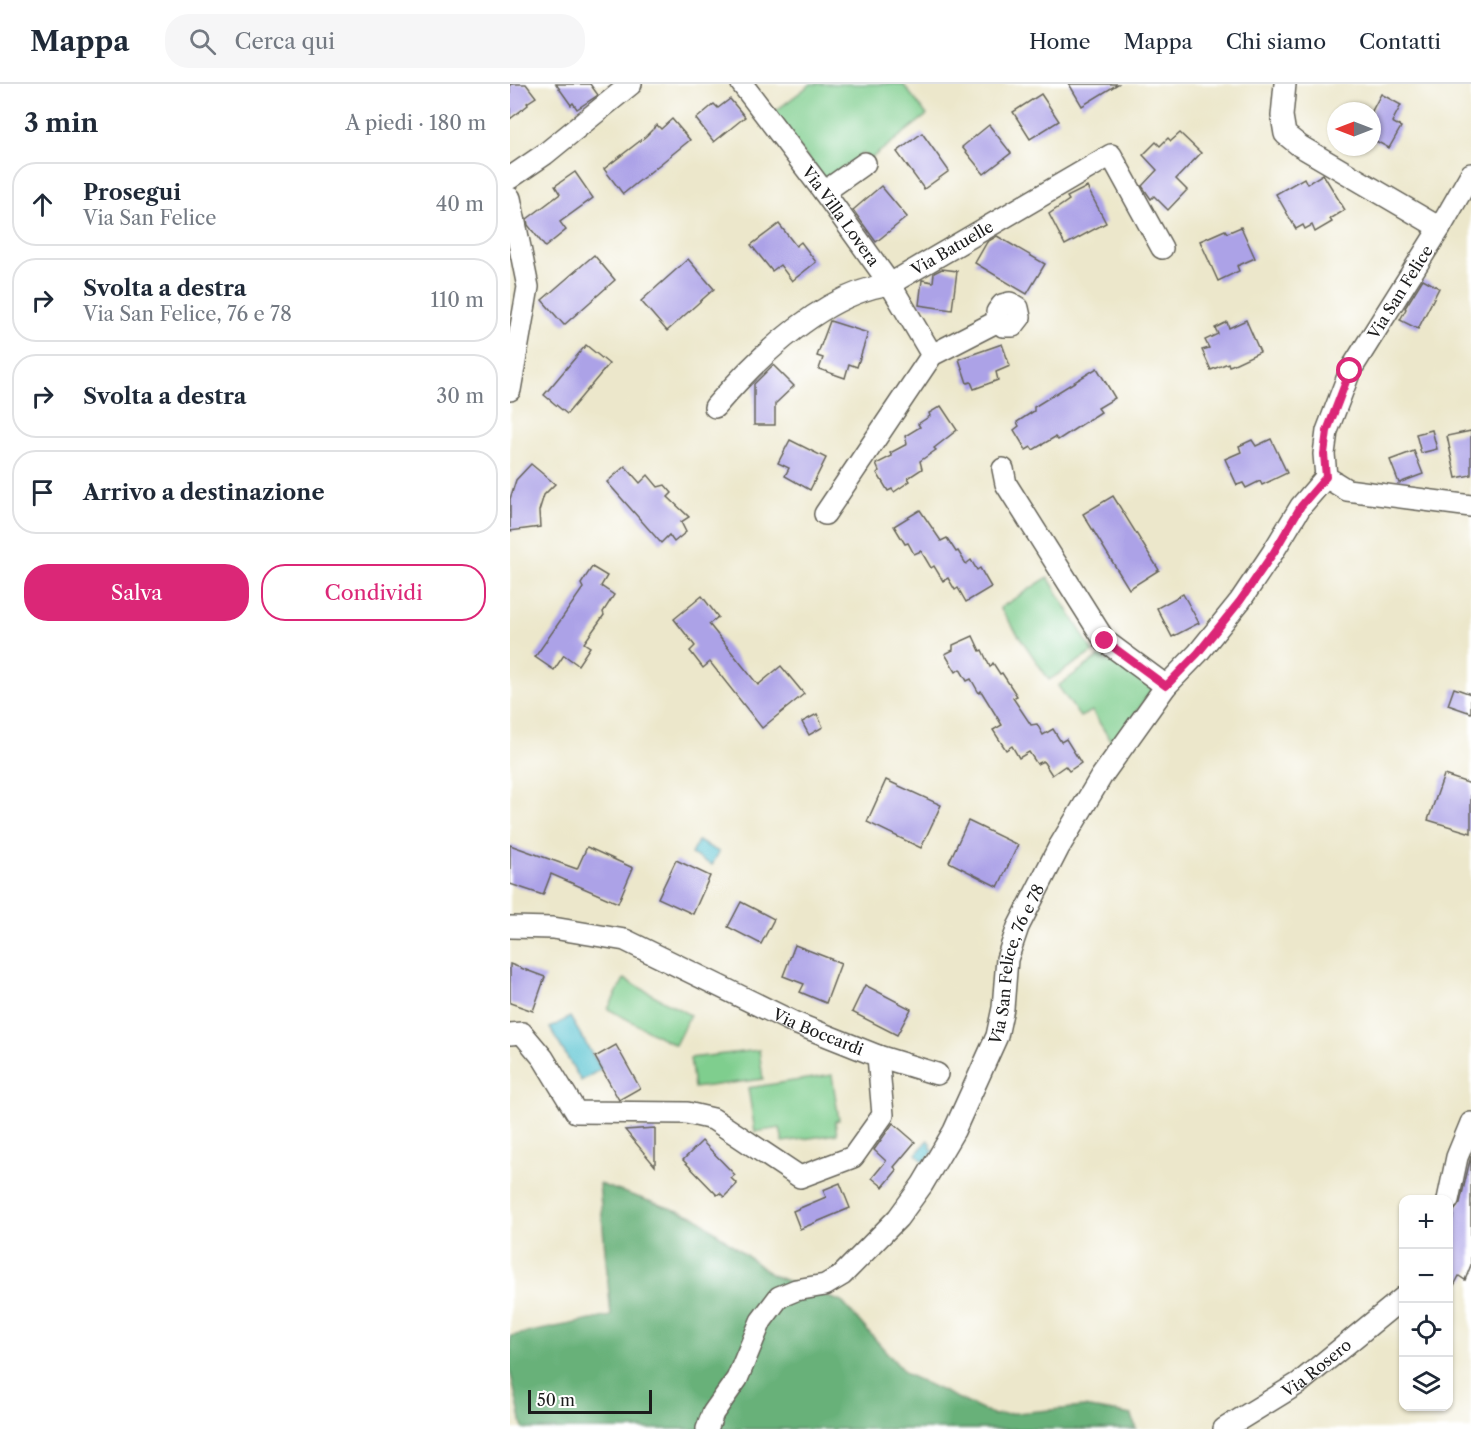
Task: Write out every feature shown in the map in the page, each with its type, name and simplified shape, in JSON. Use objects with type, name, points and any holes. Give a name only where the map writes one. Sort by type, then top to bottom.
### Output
[{"type":"street","points":[[510,178],[545,154],[632,84]]},
{"type":"street","name":"Via Villa Lovera","points":[[742,84],[890,284],[932,355]]},
{"type":"street","points":[[1285,84],[1282,116],[1285,134],[1300,146],[1440,228]]},
{"type":"street","name":"Via Batuelle","points":[[715,407],[753,365],[789,333],[844,299],[890,284],[1111,155],[1162,248]]},
{"type":"street","points":[[824,192],[865,163]]},
{"type":"street","name":"Via San Felice","points":[[1326,477],[1324,454],[1327,431],[1350,371],[1440,228],[1471,174]]},
{"type":"street","points":[[510,198],[528,287],[510,390]]},
{"type":"street","points":[[825,514],[932,355],[998,321]]},
{"type":"street","points":[[1003,469],[1006,484],[1105,641],[1166,686]]},
{"type":"street","points":[[1326,477],[1347,490],[1471,506]]},
{"type":"street","name":"Via San Felice, 76 e 78","points":[[707,1429],[713,1413],[737,1379],[761,1321],[779,1297],[796,1290],[825,1285],[842,1275],[891,1227],[922,1185],[954,1131],[956,1080],[997,1036],[1004,1008],[1007,959],[1018,927],[1059,847],[1101,777],[1166,686],[1198,653],[1240,601],[1274,552],[1301,506],[1326,477]]},
{"type":"street","name":"Via Boccardi","points":[[510,927],[554,928],[626,940],[795,1023],[878,1056],[883,1115],[853,1156],[800,1177],[713,1119],[687,1113],[576,1112],[543,1058],[522,1033],[510,1034]]},
{"type":"street","points":[[878,1056],[956,1080]]},
{"type":"street","points":[[1449,1195],[1457,1157],[1471,1123]]},
{"type":"street","name":"Via Rosero","points":[[1224,1429],[1299,1383],[1399,1302]]},
{"type":"green space","points":[[811,84],[903,84],[927,115],[869,160],[863,153],[825,181],[773,113]]},
{"type":"green space","points":[[1048,577],[1093,652],[1049,680],[1000,608]]},
{"type":"green space","points":[[1100,656],[1153,688],[1114,746],[1092,711],[1080,717],[1058,686]]},
{"type":"green space","points":[[624,979],[690,1015],[675,1045],[608,1009]]},
{"type":"green space","points":[[759,1050],[763,1079],[694,1088],[690,1058]]},
{"type":"green space","points":[[832,1075],[839,1120],[835,1121],[837,1134],[783,1142],[780,1128],[755,1132],[748,1088]]},
{"type":"green space","points":[[599,1184],[696,1217],[772,1275],[842,1302],[906,1374],[993,1415],[1084,1407],[1132,1415],[1136,1429],[523,1429],[510,1371],[510,1336],[611,1316]]},
{"type":"water","points":[[698,841],[719,852],[712,865],[691,854]]},
{"type":"water","points":[[570,1017],[601,1069],[581,1081],[550,1028]]},
{"type":"water","points":[[928,1140],[934,1151],[924,1162],[916,1154]]},
{"type":"building","points":[[510,84],[526,84],[536,97],[510,119]]},
{"type":"building","points":[[556,84],[590,84],[598,95],[577,109],[573,103],[571,105]]},
{"type":"building","points":[[1069,84],[1118,84],[1082,106]]},
{"type":"building","points":[[1041,94],[1059,121],[1030,139],[1013,112]]},
{"type":"building","points":[[1381,94],[1401,105],[1392,122],[1401,127],[1389,148],[1381,144],[1381,102],[1377,102]]},
{"type":"building","points":[[730,99],[745,117],[714,142],[696,119],[714,104],[718,108]]},
{"type":"building","points":[[672,119],[690,140],[623,194],[604,169],[657,125],[661,129]]},
{"type":"building","points":[[989,125],[1011,153],[984,174],[962,147]]},
{"type":"building","points":[[922,133],[949,171],[924,189],[897,152]]},
{"type":"building","points":[[1180,133],[1201,153],[1176,179],[1187,190],[1168,210],[1154,196],[1151,199],[1142,186],[1157,170],[1143,155],[1156,142],[1160,146],[1168,138],[1171,141]]},
{"type":"building","points":[[575,172],[593,198],[560,222],[566,230],[545,247],[528,225],[527,219],[560,194],[555,186]]},
{"type":"building","points":[[1323,174],[1345,210],[1330,219],[1332,222],[1315,232],[1312,225],[1305,229],[1303,225],[1296,229],[1276,194],[1304,178],[1307,184]]},
{"type":"building","points":[[881,186],[907,217],[876,242],[853,210]]},
{"type":"building","points":[[1087,187],[1106,223],[1065,245],[1049,214],[1069,200],[1067,197]]},
{"type":"building","points":[[779,224],[796,246],[801,242],[816,262],[792,281],[780,265],[772,271],[751,245]]},
{"type":"building","points":[[1241,227],[1255,258],[1237,266],[1239,271],[1218,281],[1200,241],[1225,230],[1227,233]]},
{"type":"building","points":[[997,236],[1045,264],[1027,294],[975,263],[987,242]]},
{"type":"building","points":[[594,255],[615,280],[564,325],[542,300]]},
{"type":"building","points":[[688,259],[714,289],[667,331],[641,301]]},
{"type":"building","points":[[942,269],[957,271],[952,310],[919,305],[922,280],[933,282],[934,273]]},
{"type":"building","points":[[1423,279],[1439,288],[1418,329],[1400,320]]},
{"type":"building","points":[[1246,320],[1260,352],[1232,365],[1229,366],[1228,363],[1211,370],[1202,350],[1209,348],[1205,340],[1218,334],[1215,328],[1227,322],[1229,328]]},
{"type":"building","points":[[830,321],[868,333],[857,367],[849,364],[845,378],[819,369],[823,358],[817,356]]},
{"type":"building","points":[[1002,344],[1010,366],[996,372],[998,380],[974,389],[971,382],[967,383],[959,359]]},
{"type":"building","points":[[586,345],[609,364],[567,414],[544,395]]},
{"type":"building","points":[[773,365],[794,386],[775,404],[775,425],[754,425],[754,384]]},
{"type":"building","points":[[1097,368],[1115,398],[1098,408],[1101,412],[1058,440],[1055,437],[1033,450],[1031,447],[1026,450],[1014,430],[1019,426],[1017,422],[1034,411],[1034,407]]},
{"type":"building","points":[[941,406],[957,430],[934,448],[936,450],[920,461],[922,469],[908,478],[910,481],[894,492],[892,489],[888,491],[877,473],[879,471],[876,464],[892,456],[890,453],[907,444],[905,436],[920,427],[918,424],[930,416],[929,413]]},
{"type":"building","points":[[1432,430],[1437,449],[1421,453],[1416,434]]},
{"type":"building","points":[[1471,431],[1471,475],[1456,478],[1447,436]]},
{"type":"building","points":[[1271,439],[1287,473],[1262,485],[1260,481],[1246,488],[1243,483],[1237,485],[1225,459],[1241,452],[1239,446],[1252,440],[1256,446]]},
{"type":"building","points":[[790,440],[826,458],[810,490],[785,476],[789,468],[778,463]]},
{"type":"building","points":[[1414,451],[1423,474],[1399,483],[1390,460]]},
{"type":"building","points":[[531,464],[555,484],[544,495],[539,511],[540,527],[510,531],[510,499],[516,480]]},
{"type":"building","points":[[625,466],[640,483],[648,475],[658,487],[665,485],[672,493],[668,497],[689,517],[681,522],[686,532],[674,542],[669,535],[661,543],[607,482]]},
{"type":"building","points":[[1113,496],[1159,570],[1129,589],[1083,514]]},
{"type":"building","points":[[920,510],[941,541],[947,538],[966,564],[971,560],[977,570],[980,568],[991,587],[966,602],[958,588],[955,590],[948,578],[943,581],[934,566],[931,568],[921,551],[914,554],[894,526]]},
{"type":"building","points":[[592,567],[607,576],[601,586],[614,595],[603,612],[604,615],[584,643],[590,647],[578,665],[564,655],[554,670],[535,657],[583,588],[581,584]]},
{"type":"building","points":[[1183,594],[1199,623],[1172,637],[1157,608]]},
{"type":"building","points":[[702,596],[718,617],[709,624],[758,685],[781,666],[804,694],[762,728],[710,662],[703,668],[690,651],[695,646],[674,619]]},
{"type":"building","points":[[973,636],[990,667],[993,663],[1017,696],[1013,698],[1031,725],[1037,724],[1043,735],[1053,729],[1061,742],[1066,739],[1081,763],[1069,771],[1065,766],[1052,775],[1043,761],[1037,764],[1029,752],[1019,758],[1012,746],[1006,750],[993,730],[1002,725],[981,691],[979,693],[971,679],[967,681],[960,669],[956,672],[945,654],[953,650],[953,645]]},
{"type":"building","points":[[1454,688],[1471,694],[1471,713],[1448,705]]},
{"type":"building","points":[[817,714],[823,727],[809,735],[802,722]]},
{"type":"building","points":[[1444,775],[1471,784],[1471,833],[1428,820]]},
{"type":"building","points":[[886,780],[941,805],[921,848],[867,822]]},
{"type":"building","points":[[968,821],[1018,845],[998,887],[949,862]]},
{"type":"building","points":[[510,845],[577,869],[587,847],[633,868],[618,903],[551,874],[543,895],[510,884]]},
{"type":"building","points":[[676,860],[710,876],[693,914],[658,898]]},
{"type":"building","points":[[741,902],[774,919],[761,944],[728,927]]},
{"type":"building","points":[[795,945],[841,963],[826,1003],[800,992],[804,984],[783,976]]},
{"type":"building","points":[[510,964],[545,977],[533,1011],[510,1003]]},
{"type":"building","points":[[865,985],[911,1009],[897,1035],[852,1012]]},
{"type":"building","points":[[616,1045],[640,1088],[619,1100],[595,1057]]},
{"type":"building","points":[[893,1123],[915,1142],[894,1167],[897,1170],[883,1187],[872,1178],[886,1161],[874,1150]]},
{"type":"building","points":[[655,1128],[655,1166],[625,1130]]},
{"type":"building","points":[[702,1141],[735,1175],[731,1178],[737,1184],[724,1197],[720,1193],[717,1195],[683,1160]]},
{"type":"building","points":[[1471,1156],[1471,1265],[1465,1280],[1459,1276],[1453,1287],[1453,1216],[1460,1203]]},
{"type":"building","points":[[840,1183],[850,1208],[800,1229],[793,1211],[826,1197],[823,1190]]},
{"type":"route","points":[[1105,641],[1166,686],[1198,653],[1240,601],[1274,552],[1301,506],[1326,477],[1324,454],[1327,431],[1350,371]]}]
